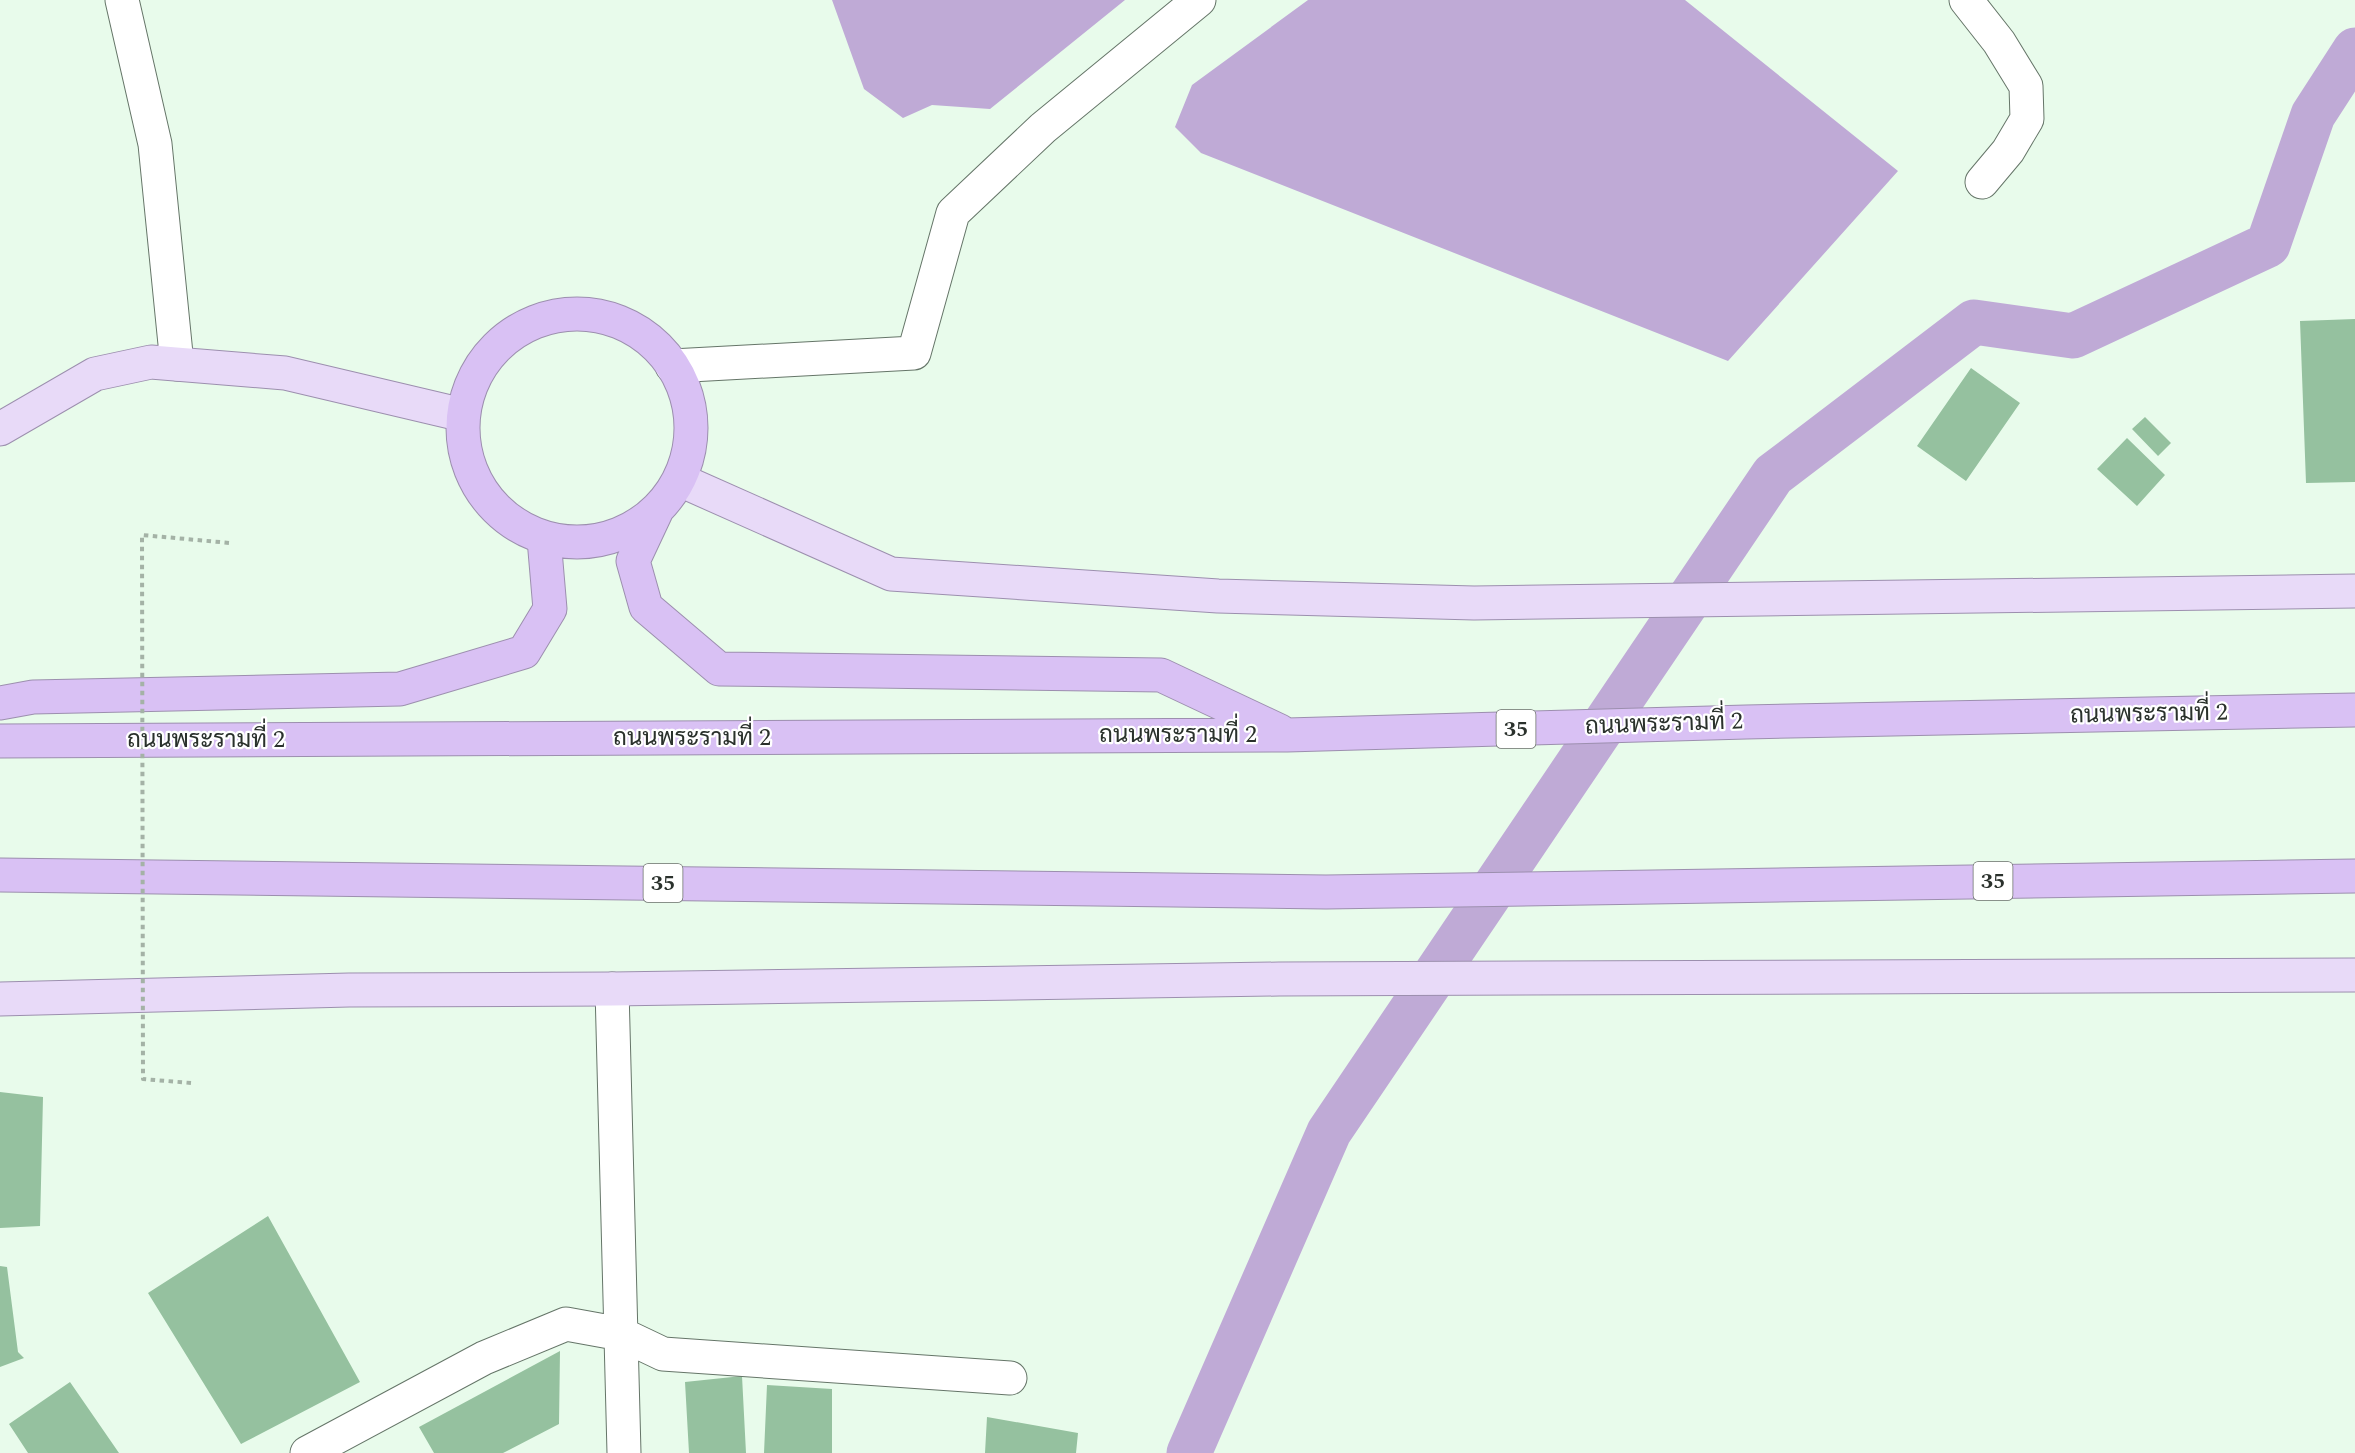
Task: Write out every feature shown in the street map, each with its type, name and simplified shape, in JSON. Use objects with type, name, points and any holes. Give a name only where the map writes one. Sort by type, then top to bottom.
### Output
[{"type":"highway","points":[[656,512],[623,534],[584,543],[544,538],[508,521],[481,491],[465,454],[463,415],[474,376],[497,345],[531,323],[569,313],[609,318],[645,336],[672,366],[688,401],[691,442],[680,480],[656,512],[633,561],[646,608],[719,669],[1161,675],[1287,735]]},
{"type":"highway","points":[[0,704],[33,697],[400,689],[524,652],[550,609],[544,538]]},
{"type":"highway","name":"ถนนพระรามที่ 2","points":[[0,741],[1287,735],[1746,722],[2355,710]]},
{"type":"highway","name":"35","points":[[0,875],[1326,892],[1632,885],[2355,876]]},
{"type":"main road","points":[[0,429],[95,374],[151,362],[285,373],[463,415]]},
{"type":"main road","points":[[680,480],[891,574],[1218,597],[1474,603],[2355,591]]},
{"type":"main road","points":[[0,999],[349,990],[612,989],[1279,978],[2355,975]]},
{"type":"street","points":[[122,0],[155,144],[177,364]]},
{"type":"street","points":[[672,366],[914,353],[953,213],[1043,128],[1199,0]]},
{"type":"street","points":[[1966,0],[1999,42],[2026,86],[2027,119],[2008,151],[1982,182]]},
{"type":"street","points":[[612,989],[624,1453]]},
{"type":"street","points":[[307,1453],[484,1358],[566,1324],[621,1334],[663,1354],[1010,1378]]},
{"type":"path","points":[[191,1083],[142,1079],[142,535],[230,543]]},
{"type":"shaded area","points":[[832,0],[1125,0],[990,109],[932,105],[903,118],[864,89]]},
{"type":"shaded area","points":[[1308,0],[1685,0],[1898,171],[1728,361],[1201,153],[1175,127],[1192,85]]},
{"type":"building","points":[[2355,319],[2355,482],[2306,483],[2300,321]]},
{"type":"building","points":[[1971,368],[2020,403],[1966,481],[1917,446]]},
{"type":"building","points":[[2145,417],[2171,443],[2158,456],[2132,429]]},
{"type":"building","points":[[2127,438],[2165,475],[2137,506],[2097,469]]},
{"type":"building","points":[[0,1092],[43,1097],[40,1226],[0,1228]]},
{"type":"building","points":[[268,1216],[360,1382],[241,1444],[148,1293]]},
{"type":"building","points":[[0,1266],[7,1267],[18,1352],[24,1358],[0,1367]]},
{"type":"building","points":[[560,1351],[559,1424],[503,1453],[434,1453],[419,1427]]},
{"type":"building","points":[[742,1376],[746,1453],[689,1453],[685,1382]]},
{"type":"building","points":[[70,1382],[119,1453],[28,1453],[9,1424]]},
{"type":"building","points":[[767,1385],[832,1389],[832,1453],[764,1453]]},
{"type":"building","points":[[987,1417],[1078,1433],[1076,1453],[985,1453]]},
{"type":"waterway","points":[[1189,1453],[1329,1132],[1773,475],[1974,322],[2073,336],[2268,245],[2313,115],[2355,50]]}]
